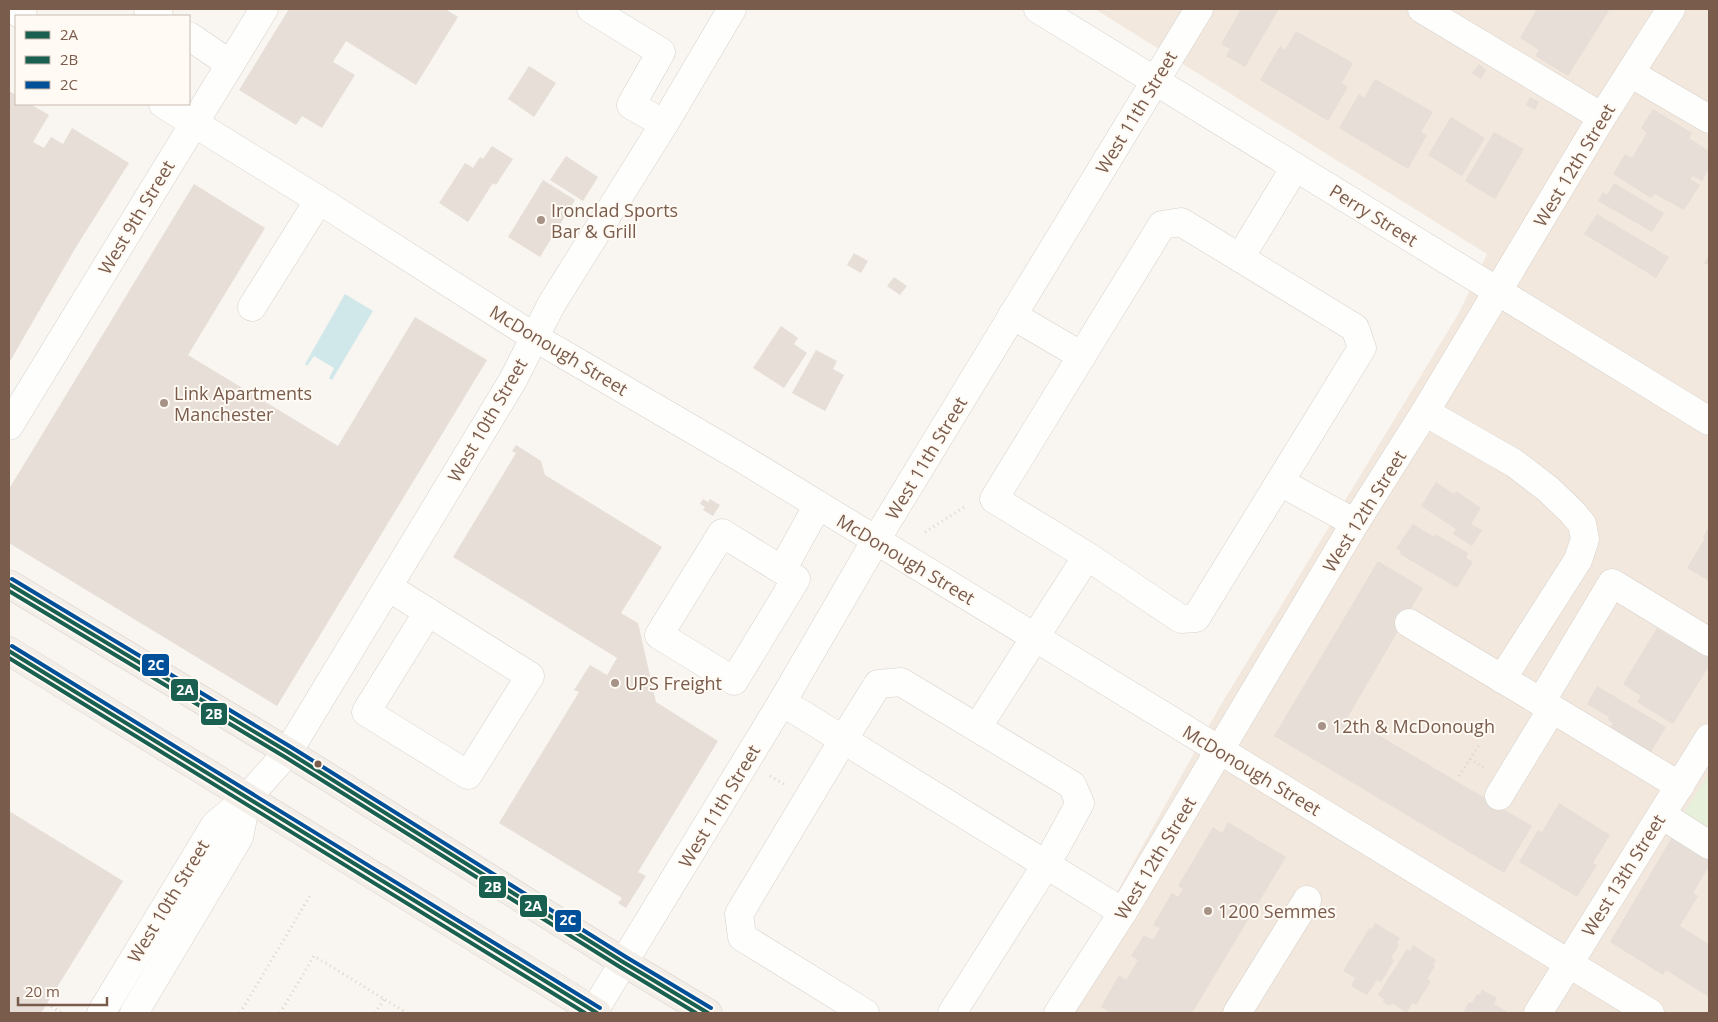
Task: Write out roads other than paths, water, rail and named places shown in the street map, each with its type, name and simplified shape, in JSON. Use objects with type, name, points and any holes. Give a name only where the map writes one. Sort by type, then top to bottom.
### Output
[{"type":"main road","points":[[9,584],[288,752],[623,962],[708,1013]]},
{"type":"main road","points":[[9,651],[595,1012]]},
{"type":"street","name":"West 9th Street","points":[[9,426],[264,9]]},
{"type":"street","points":[[591,9],[661,52],[631,105],[664,124]]},
{"type":"street","name":"West 10th Street","points":[[101,1013],[215,825],[247,798],[288,752],[513,380],[551,305],[664,124],[732,9]]},
{"type":"street","name":"Perry Street","points":[[1038,9],[1709,421]]},
{"type":"street","name":"West 11th Street","points":[[595,1012],[623,962],[782,702],[876,540],[1154,80],[1199,9]]},
{"type":"street","points":[[1422,9],[1602,117]]},
{"type":"street","name":"West 12th Street","points":[[1058,1013],[1123,912],[1355,523],[1426,412],[1630,73],[1662,12]]},
{"type":"street","points":[[190,37],[230,64]]},
{"type":"street","points":[[1630,73],[1709,119]]},
{"type":"street","name":"McDonough Street","points":[[165,105],[319,200],[534,337],[743,459],[1650,1013]]},
{"type":"street","points":[[1240,258],[1295,167]]},
{"type":"street","points":[[252,307],[319,200]]},
{"type":"street","points":[[1181,222],[1355,328],[1362,348],[1196,618],[1180,619],[1087,556],[994,499],[1082,356],[1162,225],[1181,222]]},
{"type":"street","points":[[1012,316],[1082,356]]},
{"type":"street","points":[[1426,412],[1514,463],[1548,489],[1582,524],[1585,539],[1578,560],[1502,679]]},
{"type":"street","points":[[1280,482],[1355,523]]},
{"type":"street","points":[[782,570],[818,506]]},
{"type":"street","points":[[722,533],[782,570],[796,579],[734,681],[660,635],[722,533]]},
{"type":"street","points":[[977,728],[1087,556]]},
{"type":"street","points":[[1578,560],[1709,642]]},
{"type":"street","points":[[1499,796],[1612,583]]},
{"type":"street","points":[[388,587],[428,612],[530,676],[468,775],[366,712],[428,612]]},
{"type":"street","points":[[1409,623],[1680,786]]},
{"type":"street","points":[[865,1013],[742,937],[739,914],[878,684],[901,682],[1072,785],[1080,804],[1046,865],[952,1013]]},
{"type":"street","points":[[782,702],[1123,912]]},
{"type":"street","name":"West 13th Street","points":[[1538,1013],[1709,738]]},
{"type":"street","name":"West 10th Street","points":[[134,1013],[239,837],[247,798]]},
{"type":"street","points":[[1662,815],[1709,845]]},
{"type":"street","points":[[1237,1013],[1307,900]]},
{"type":"water","points":[[345,294],[373,311],[332,380],[329,378],[334,368],[314,356],[307,366],[305,364]]},
{"type":"place","name":"Ironclad Sports Bar & Grill","points":[[541,220]]},
{"type":"place","name":"Link Apartments Manchester","points":[[164,403]]},
{"type":"place","name":"UPS Freight","points":[[615,683]]},
{"type":"place","name":"12th & McDonough","points":[[1322,726]]},
{"type":"place","name":"1200 Semmes","points":[[1208,911]]}]
